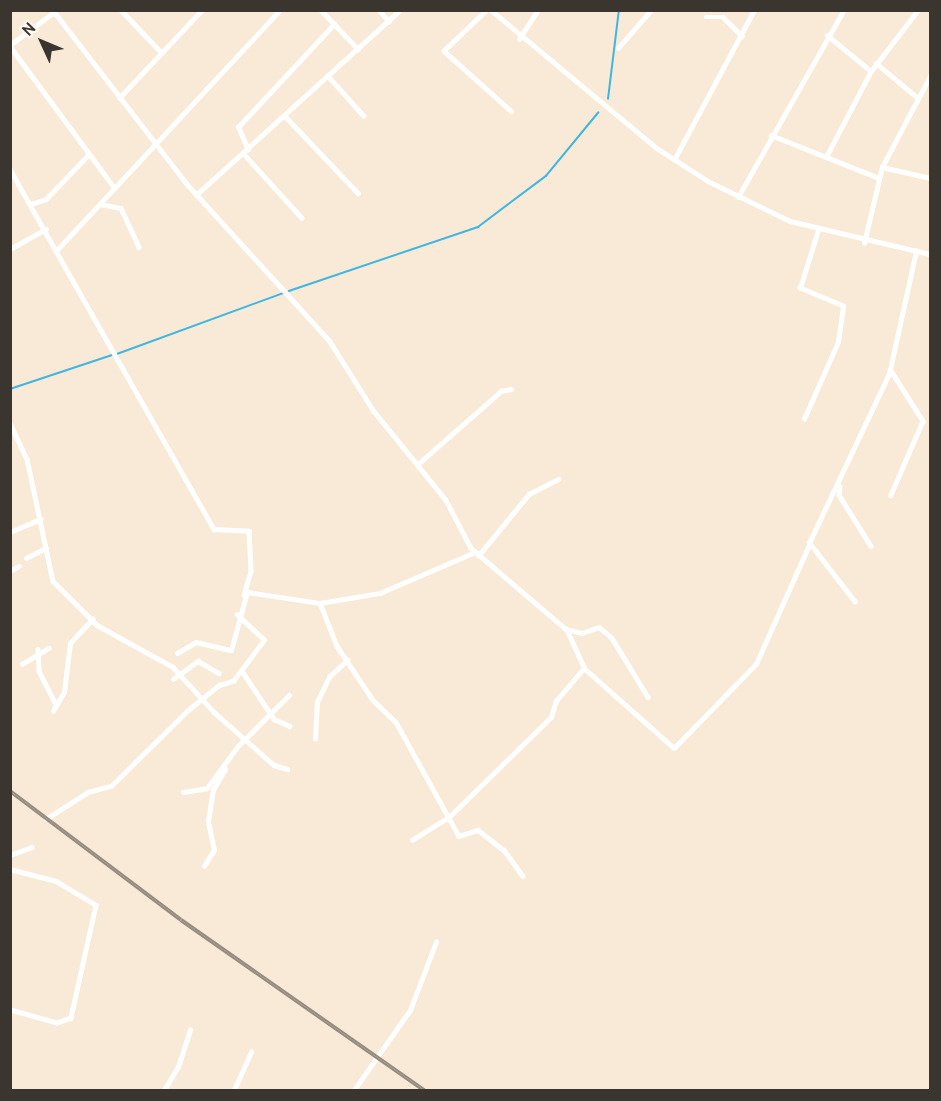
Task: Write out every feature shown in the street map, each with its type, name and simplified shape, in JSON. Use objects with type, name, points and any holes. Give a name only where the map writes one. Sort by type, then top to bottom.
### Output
[{"type":"street","points":[[121,10],[162,52]]},
{"type":"street","points":[[119,98],[202,10]]},
{"type":"street","points":[[56,251],[280,10]]},
{"type":"street","points":[[321,10],[358,49]]},
{"type":"street","points":[[380,10],[389,21]]},
{"type":"street","points":[[196,195],[286,117],[400,10]]},
{"type":"street","points":[[511,111],[444,51],[489,10],[519,39],[674,160],[738,197],[818,230],[864,243],[930,254]]},
{"type":"street","points":[[519,39],[538,10]]},
{"type":"street","points":[[618,48],[651,10]]},
{"type":"street","points":[[674,160],[754,10]]},
{"type":"street","points":[[738,197],[827,35],[844,10]]},
{"type":"street","points":[[826,157],[876,63],[918,10]]},
{"type":"street","points":[[114,188],[10,46],[54,11],[196,195],[286,296],[329,340],[373,410],[418,464],[476,554],[566,629],[584,668],[674,748],[756,664],[890,369],[916,251]]},
{"type":"street","points":[[706,17],[723,17],[742,36]]},
{"type":"street","points":[[302,218],[246,152],[238,127],[334,24]]},
{"type":"street","points":[[827,35],[871,71]]},
{"type":"street","points":[[876,63],[918,98]]},
{"type":"street","points":[[864,243],[882,167],[930,76]]},
{"type":"street","points":[[328,77],[364,116]]},
{"type":"street","points":[[286,117],[358,193]]},
{"type":"street","points":[[771,135],[879,178]]},
{"type":"street","points":[[31,204],[46,199],[89,154]]},
{"type":"street","points":[[882,167],[930,178]]},
{"type":"street","points":[[10,169],[214,529],[249,531],[250,583],[237,615],[231,650],[196,642],[177,653]]},
{"type":"street","points":[[99,204],[121,208],[139,247]]},
{"type":"street","points":[[10,249],[46,230]]},
{"type":"street","points":[[804,419],[838,342],[843,306],[800,288],[818,230]]},
{"type":"street","points":[[890,369],[923,421],[891,495]]},
{"type":"street","points":[[418,464],[501,391],[512,389]]},
{"type":"street","points":[[10,423],[27,459],[53,581],[92,619],[182,675],[202,699],[274,765],[287,769]]},
{"type":"street","points":[[244,596],[320,603],[380,593],[476,554],[530,494],[558,479]]},
{"type":"street","points":[[840,483],[839,495],[871,546]]},
{"type":"street","points":[[11,533],[40,519]]},
{"type":"street","points":[[808,547],[855,602]]},
{"type":"street","points":[[26,558],[46,548]]},
{"type":"street","points":[[10,571],[19,566]]},
{"type":"street","points":[[320,603],[347,660],[396,722],[459,836],[478,830],[504,850],[523,876]]},
{"type":"street","points":[[46,819],[88,792],[111,786],[202,699],[242,671],[264,640],[237,615]]},
{"type":"street","points":[[53,711],[64,692],[70,643],[92,619]]},
{"type":"street","points":[[566,629],[582,633],[597,627],[607,633],[648,697]]},
{"type":"street","points":[[22,664],[38,652],[49,648]]},
{"type":"street","points":[[38,652],[39,672],[56,704]]},
{"type":"street","points":[[315,738],[317,702],[329,677],[347,660]]},
{"type":"street","points":[[173,679],[182,675],[198,661],[219,673]]},
{"type":"street","points":[[412,840],[449,817],[513,759],[584,668]]},
{"type":"street","points":[[242,671],[272,716],[290,726]]},
{"type":"street","points":[[204,866],[214,850],[208,821],[213,790],[246,738],[272,716],[289,695]]},
{"type":"street","points":[[183,792],[202,792],[226,767]]},
{"type":"street","points":[[10,855],[32,847]]},
{"type":"street","points":[[10,869],[56,881],[96,905],[71,1018],[57,1023],[10,1010]]},
{"type":"street","points":[[354,1090],[410,1010],[436,942]]},
{"type":"street","points":[[164,1090],[178,1067],[190,1030]]},
{"type":"street","points":[[234,1090],[251,1052]]},
{"type":"waterway","points":[[608,99],[619,10]]},
{"type":"waterway","points":[[289,291],[478,227],[546,176],[598,113]]},
{"type":"waterway","points":[[117,354],[284,293]]},
{"type":"waterway","points":[[10,389],[112,355]]},
{"type":"railway","points":[[10,791],[181,920],[424,1090]]}]
